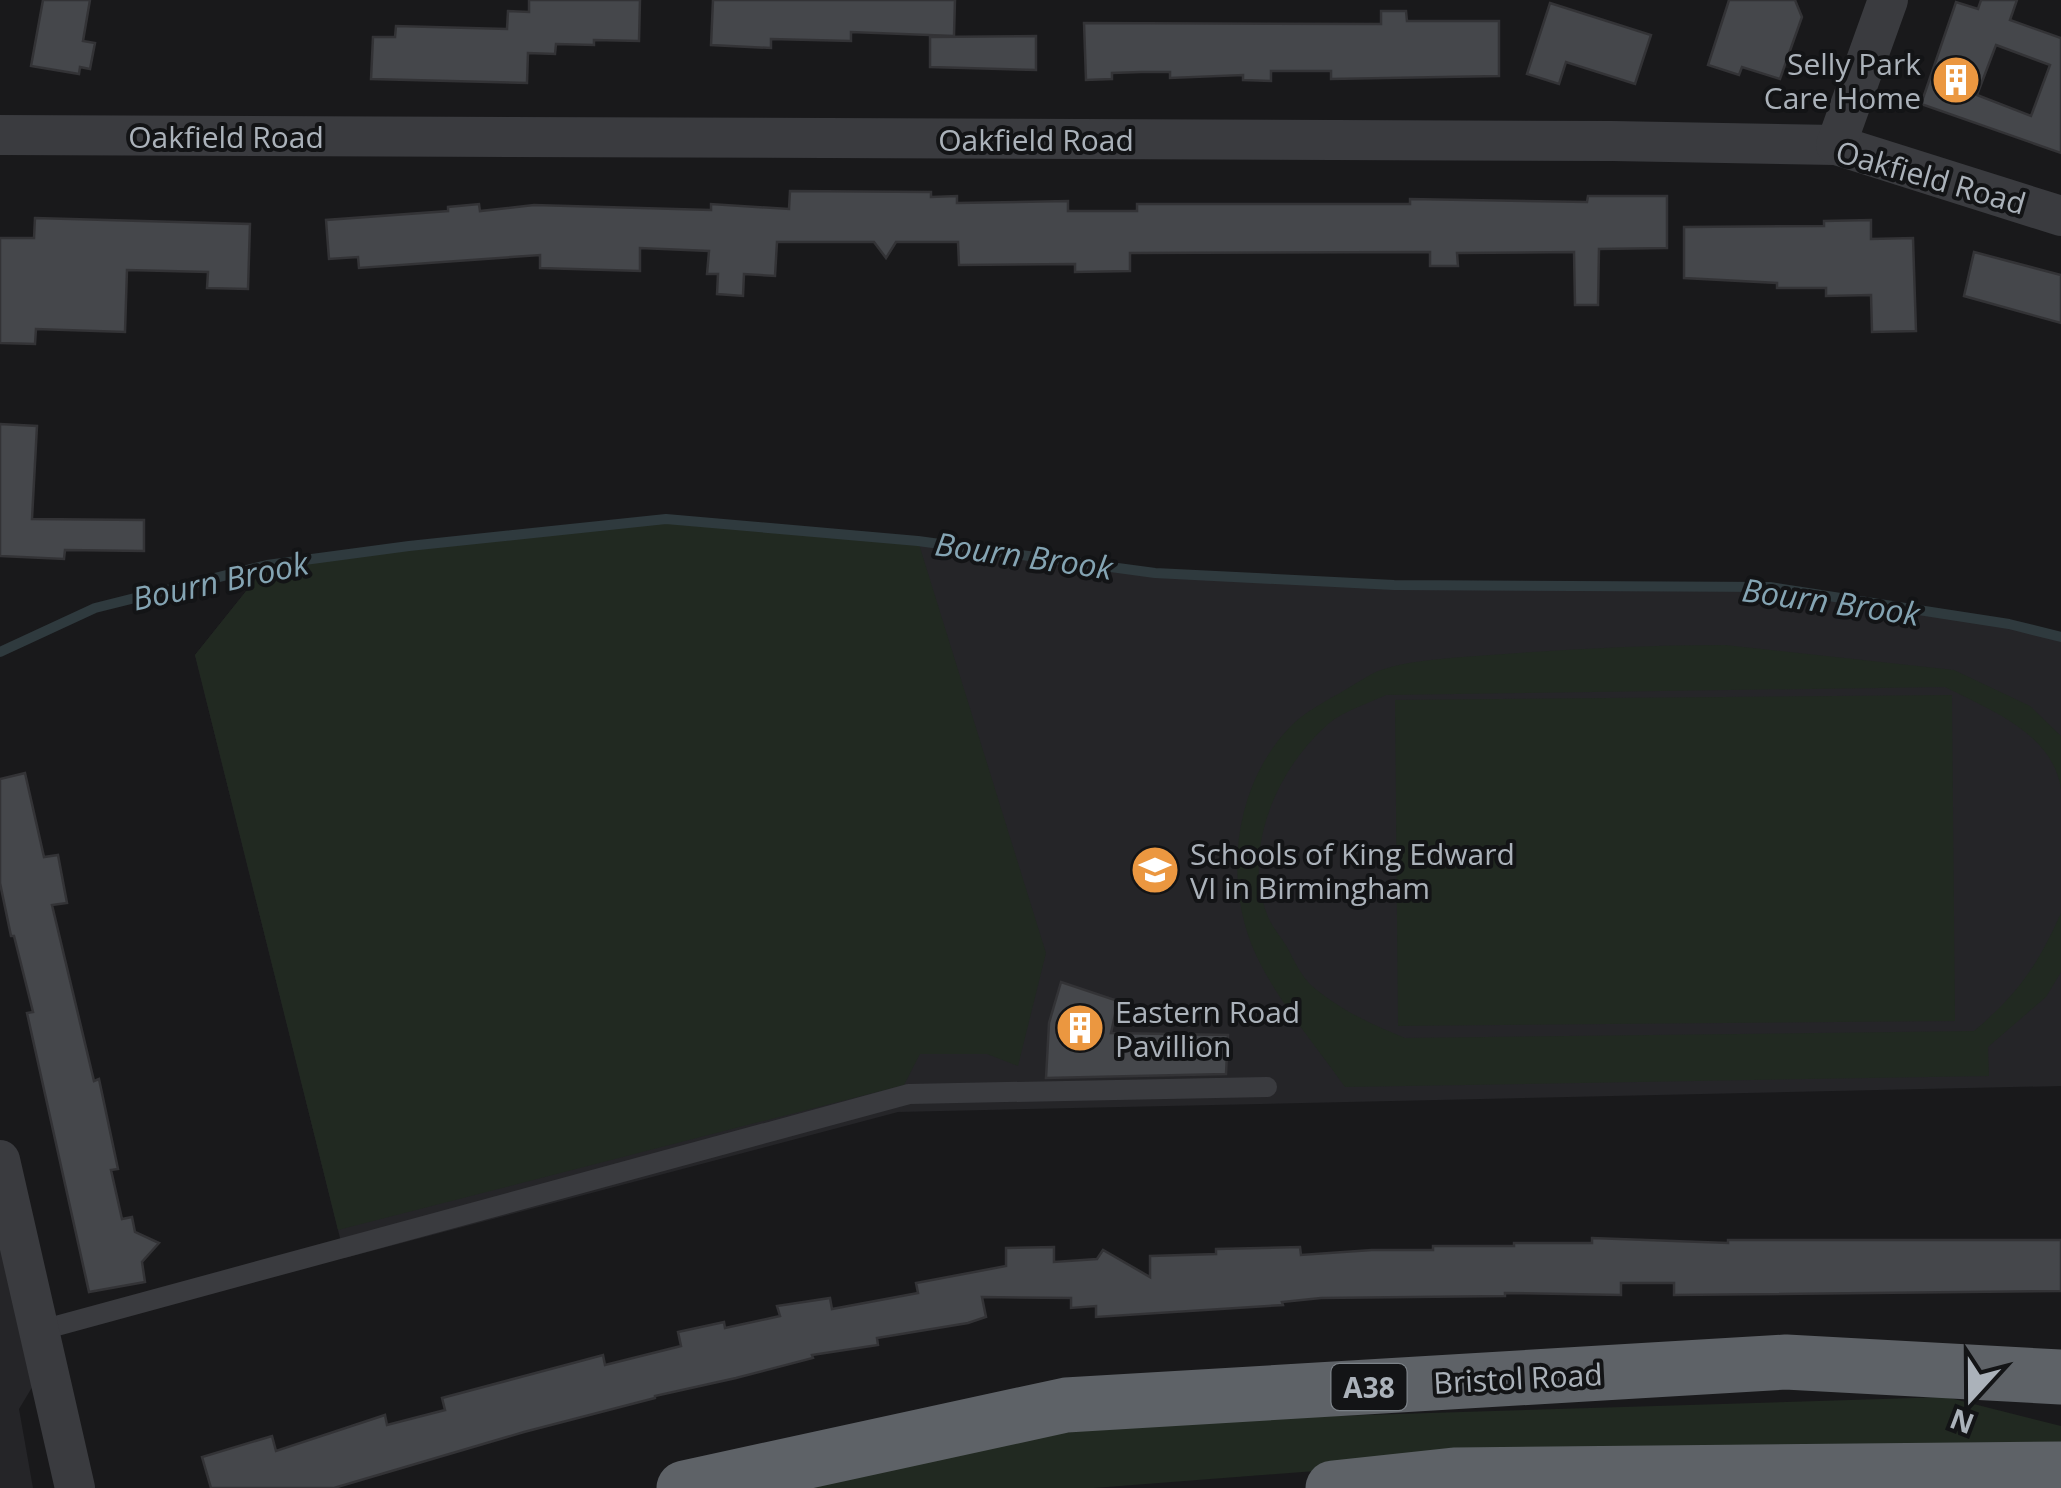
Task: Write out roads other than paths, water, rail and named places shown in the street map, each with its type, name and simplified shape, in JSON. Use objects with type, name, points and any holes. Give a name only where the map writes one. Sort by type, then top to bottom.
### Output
[{"type":"highway","name":"Bristol Road","points":[[684,1488],[1066,1405],[1786,1362],[2061,1376]]},
{"type":"highway","points":[[1915,1370],[2008,1400],[2061,1406]]},
{"type":"highway","points":[[1333,1488],[1455,1482],[1847,1480],[2061,1469]]},
{"type":"street","points":[[1836,145],[1888,0]]},
{"type":"street","name":"Oakfield Road","points":[[0,135],[1612,140],[1836,145],[2061,216]]},
{"type":"street","points":[[0,1160],[75,1488]]},
{"type":"lane","points":[[38,1331],[909,1094],[1267,1087]]},
{"type":"waterway","name":"Bourn Brook","points":[[0,652],[95,608],[267,565],[666,519],[918,541],[1155,573],[1394,585],[1770,587],[2009,624],[2061,637]]},
{"type":"place","name":"Selly Park Care Home","points":[[1956,80]]},
{"type":"place","name":"Schools of King Edward VI in Birmingham","points":[[1155,870]]},
{"type":"place","name":"Eastern Road Pavillion","points":[[1080,1028]]}]
